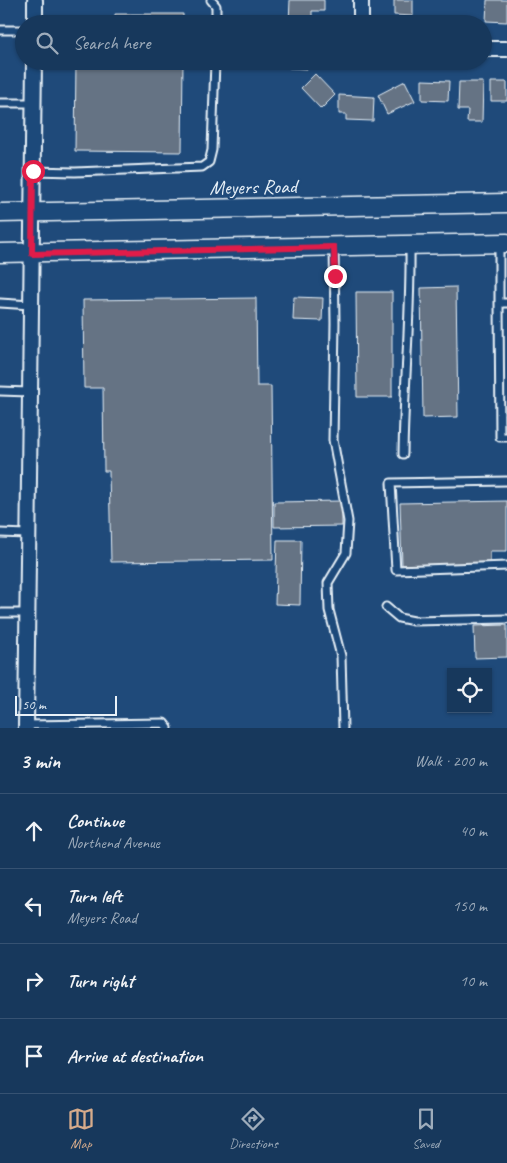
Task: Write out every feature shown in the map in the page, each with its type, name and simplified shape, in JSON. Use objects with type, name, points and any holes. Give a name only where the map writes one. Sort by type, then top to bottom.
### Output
[{"type":"street","points":[[35,15],[36,0]]},
{"type":"street","points":[[361,15],[362,0]]},
{"type":"street","points":[[492,49],[507,50]]},
{"type":"street","points":[[26,727],[34,70]]},
{"type":"street","name":"Meyers Road","points":[[0,213],[507,203]]},
{"type":"street","points":[[0,253],[32,254],[503,243]]},
{"type":"lane","points":[[211,0],[216,6],[216,15]]},
{"type":"lane","points":[[0,30],[15,30]]},
{"type":"lane","points":[[33,171],[75,172],[202,167],[209,162],[212,150],[215,70]]},
{"type":"lane","points":[[0,103],[33,103]]},
{"type":"lane","points":[[503,243],[500,437],[507,437]]},
{"type":"lane","points":[[402,454],[404,386],[409,330],[410,246]]},
{"type":"lane","points":[[334,247],[333,440],[348,521],[346,553],[328,582],[329,610],[341,656],[343,728]]},
{"type":"lane","points":[[0,304],[31,305]]},
{"type":"lane","points":[[0,391],[30,392]]},
{"type":"lane","points":[[507,481],[391,483],[396,570],[507,566]]},
{"type":"lane","points":[[0,533],[28,534]]},
{"type":"lane","points":[[386,607],[399,618],[414,621],[507,619]]},
{"type":"lane","points":[[0,613],[27,613]]},
{"type":"lane","points":[[26,727],[164,723],[168,728]]},
{"type":"building","points":[[290,0],[324,0],[324,11],[312,11],[312,15],[289,15]]},
{"type":"building","points":[[394,0],[413,0],[413,15],[394,15]]},
{"type":"building","points":[[487,0],[507,0],[507,22],[492,21],[492,15],[486,15]]},
{"type":"building","points":[[115,14],[183,14],[183,15]]},
{"type":"building","points":[[76,70],[183,70],[182,152],[75,151]]},
{"type":"building","points":[[315,74],[335,95],[321,109],[301,88]]},
{"type":"building","points":[[422,80],[449,81],[448,101],[422,100]]},
{"type":"building","points":[[405,81],[415,101],[387,114],[378,95]]},
{"type":"building","points":[[459,82],[483,82],[482,122],[467,122],[468,110],[458,110]]},
{"type":"building","points":[[491,82],[507,82],[507,101],[491,101]]},
{"type":"building","points":[[339,95],[374,97],[373,121],[346,120],[346,114],[339,114]]},
{"type":"building","points":[[456,287],[458,417],[423,418],[421,288]]},
{"type":"building","points":[[356,292],[392,292],[392,397],[357,397]]},
{"type":"building","points":[[294,297],[323,298],[322,321],[293,320]]},
{"type":"building","points":[[256,298],[257,386],[271,386],[273,560],[111,562],[109,471],[104,471],[103,388],[84,388],[83,300]]},
{"type":"building","points":[[342,501],[342,526],[274,527],[274,502]]},
{"type":"building","points":[[507,501],[507,551],[490,551],[490,563],[402,565],[400,503]]},
{"type":"building","points":[[277,540],[301,540],[300,605],[275,604]]},
{"type":"building","points":[[507,625],[507,657],[475,658],[474,626]]},
{"type":"route","points":[[33,171],[32,254],[334,247],[335,276]]}]
